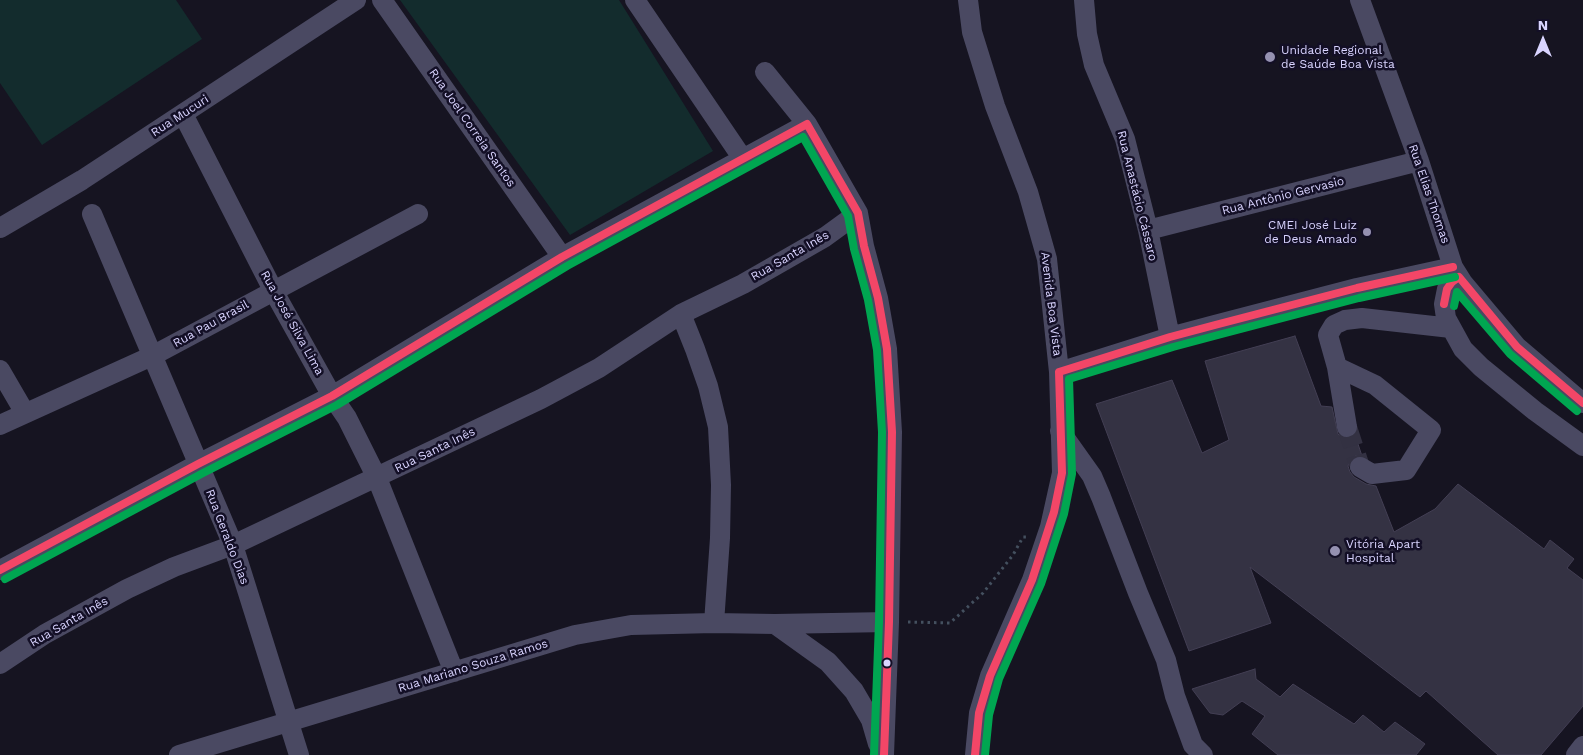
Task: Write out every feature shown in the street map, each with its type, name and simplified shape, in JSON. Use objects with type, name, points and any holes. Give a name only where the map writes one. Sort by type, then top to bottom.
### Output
[{"type":"street","name":"Rua Mucuri","points":[[0,228],[82,180],[356,0]]},
{"type":"street","name":"Rua Joel Correia Santos","points":[[382,0],[562,257]]},
{"type":"street","points":[[635,0],[743,159]]},
{"type":"street","name":"Avenida Boa Vista","points":[[968,0],[972,32],[995,106],[1028,192],[1047,259],[1059,372],[1062,473],[1052,520],[1032,580],[990,676],[979,713],[975,755]]},
{"type":"street","name":"Rua Anastácio Cássaro","points":[[1084,0],[1087,34],[1094,65],[1125,138],[1148,230],[1170,337]]},
{"type":"street","name":"Rua Elias Thomas","points":[[1360,0],[1419,161],[1456,272],[1462,283],[1517,347],[1583,403]]},
{"type":"street","points":[[765,72],[807,124],[858,212],[864,246],[878,298],[891,392],[892,432],[889,622],[882,755]]},
{"type":"street","name":"Rua José Silva Lima","points":[[182,114],[273,290],[332,396],[347,418],[377,478],[454,672]]},
{"type":"street","points":[[0,570],[198,464],[332,396],[562,257],[807,124]]},
{"type":"street","name":"Rua Antônio Gervasio","points":[[1148,230],[1419,161]]},
{"type":"street","name":"Rua Santa Inês","points":[[0,664],[45,634],[127,589],[174,567],[233,545],[541,399],[599,368],[680,314],[743,284],[825,237],[858,212]]},
{"type":"street","name":"Rua Geraldo Dias","points":[[92,214],[233,545],[299,755]]},
{"type":"street","name":"Rua Pau Brasil","points":[[0,425],[152,356],[418,214]]},
{"type":"street","points":[[1059,372],[1170,337],[1357,288],[1456,272]]},
{"type":"street","points":[[1456,272],[1447,289],[1444,304],[1446,318],[1464,349],[1481,367],[1574,443]]},
{"type":"street","points":[[680,314],[708,386],[718,428],[721,485],[720,538],[714,623]]},
{"type":"street","points":[[1347,427],[1337,367],[1328,335],[1334,325],[1345,320],[1362,318],[1451,328]]},
{"type":"street","points":[[1337,367],[1375,385],[1431,430],[1406,470],[1372,474],[1360,467]]},
{"type":"street","points":[[0,370],[25,413]]},
{"type":"street","points":[[1060,431],[1092,476],[1101,497],[1166,660],[1193,752]]},
{"type":"street","name":"Rua Mariano Souza Ramos","points":[[179,755],[575,635],[631,625],[889,622]]},
{"type":"street","points":[[775,624],[828,662],[854,691],[871,720],[882,755]]},
{"type":"street","points":[[1576,755],[1583,746]]},
{"type":"path","points":[[889,622],[950,623],[982,593],[1013,555],[1023,537]]},
{"type":"green space","points":[[0,0],[176,0],[202,39],[42,145],[0,83]]},
{"type":"green space","points":[[400,0],[619,0],[713,151],[570,235]]},
{"type":"building","name":"Vitória Apart Hospital","points":[[1295,336],[1321,406],[1332,407],[1338,434],[1342,438],[1348,439],[1355,435],[1362,456],[1355,456],[1350,461],[1348,466],[1350,472],[1354,477],[1366,484],[1376,486],[1394,532],[1435,509],[1458,484],[1544,549],[1550,540],[1574,559],[1567,568],[1583,580],[1583,706],[1541,755],[1498,755],[1426,691],[1420,697],[1250,567],[1271,623],[1189,651],[1096,404],[1172,380],[1202,453],[1229,440],[1205,361]]},
{"type":"building","points":[[1255,669],[1256,679],[1280,697],[1293,684],[1354,724],[1363,715],[1384,732],[1395,722],[1425,744],[1416,755],[1278,755],[1252,734],[1265,716],[1242,701],[1223,715],[1210,713],[1192,689]]},
{"type":"tunnel","points":[[1347,427],[1360,467]]},
{"type":"transit line","points":[[0,570],[198,464],[332,396],[562,257],[807,124],[858,213],[864,246],[878,298],[887,349],[892,432],[889,622],[884,755]]},
{"type":"transit line","points":[[5,579],[203,473],[337,405],[567,266],[803,137],[848,216],[854,249],[868,300],[877,350],[882,432],[879,622],[874,755]]},
{"type":"transit line","points":[[975,755],[979,713],[990,676],[1032,580],[1054,512],[1062,473],[1059,372],[1215,325],[1357,288],[1453,267]]},
{"type":"transit line","points":[[985,755],[989,715],[999,679],[1041,584],[1064,514],[1072,474],[1069,379],[1218,335],[1359,298],[1455,277]]},
{"type":"transit line","points":[[1444,304],[1447,289],[1459,277],[1517,347],[1583,403]]},
{"type":"transit line","points":[[1454,306],[1457,292],[1510,354],[1577,411]]},
{"type":"place","name":"Unidade Regional de Saúde Boa Vista","points":[[1270,57]]},
{"type":"place","name":"CMEI José Luiz de Deus Amado","points":[[1367,232]]},
{"type":"place","name":"Vitória Apart Hospital","points":[[1335,551]]}]
